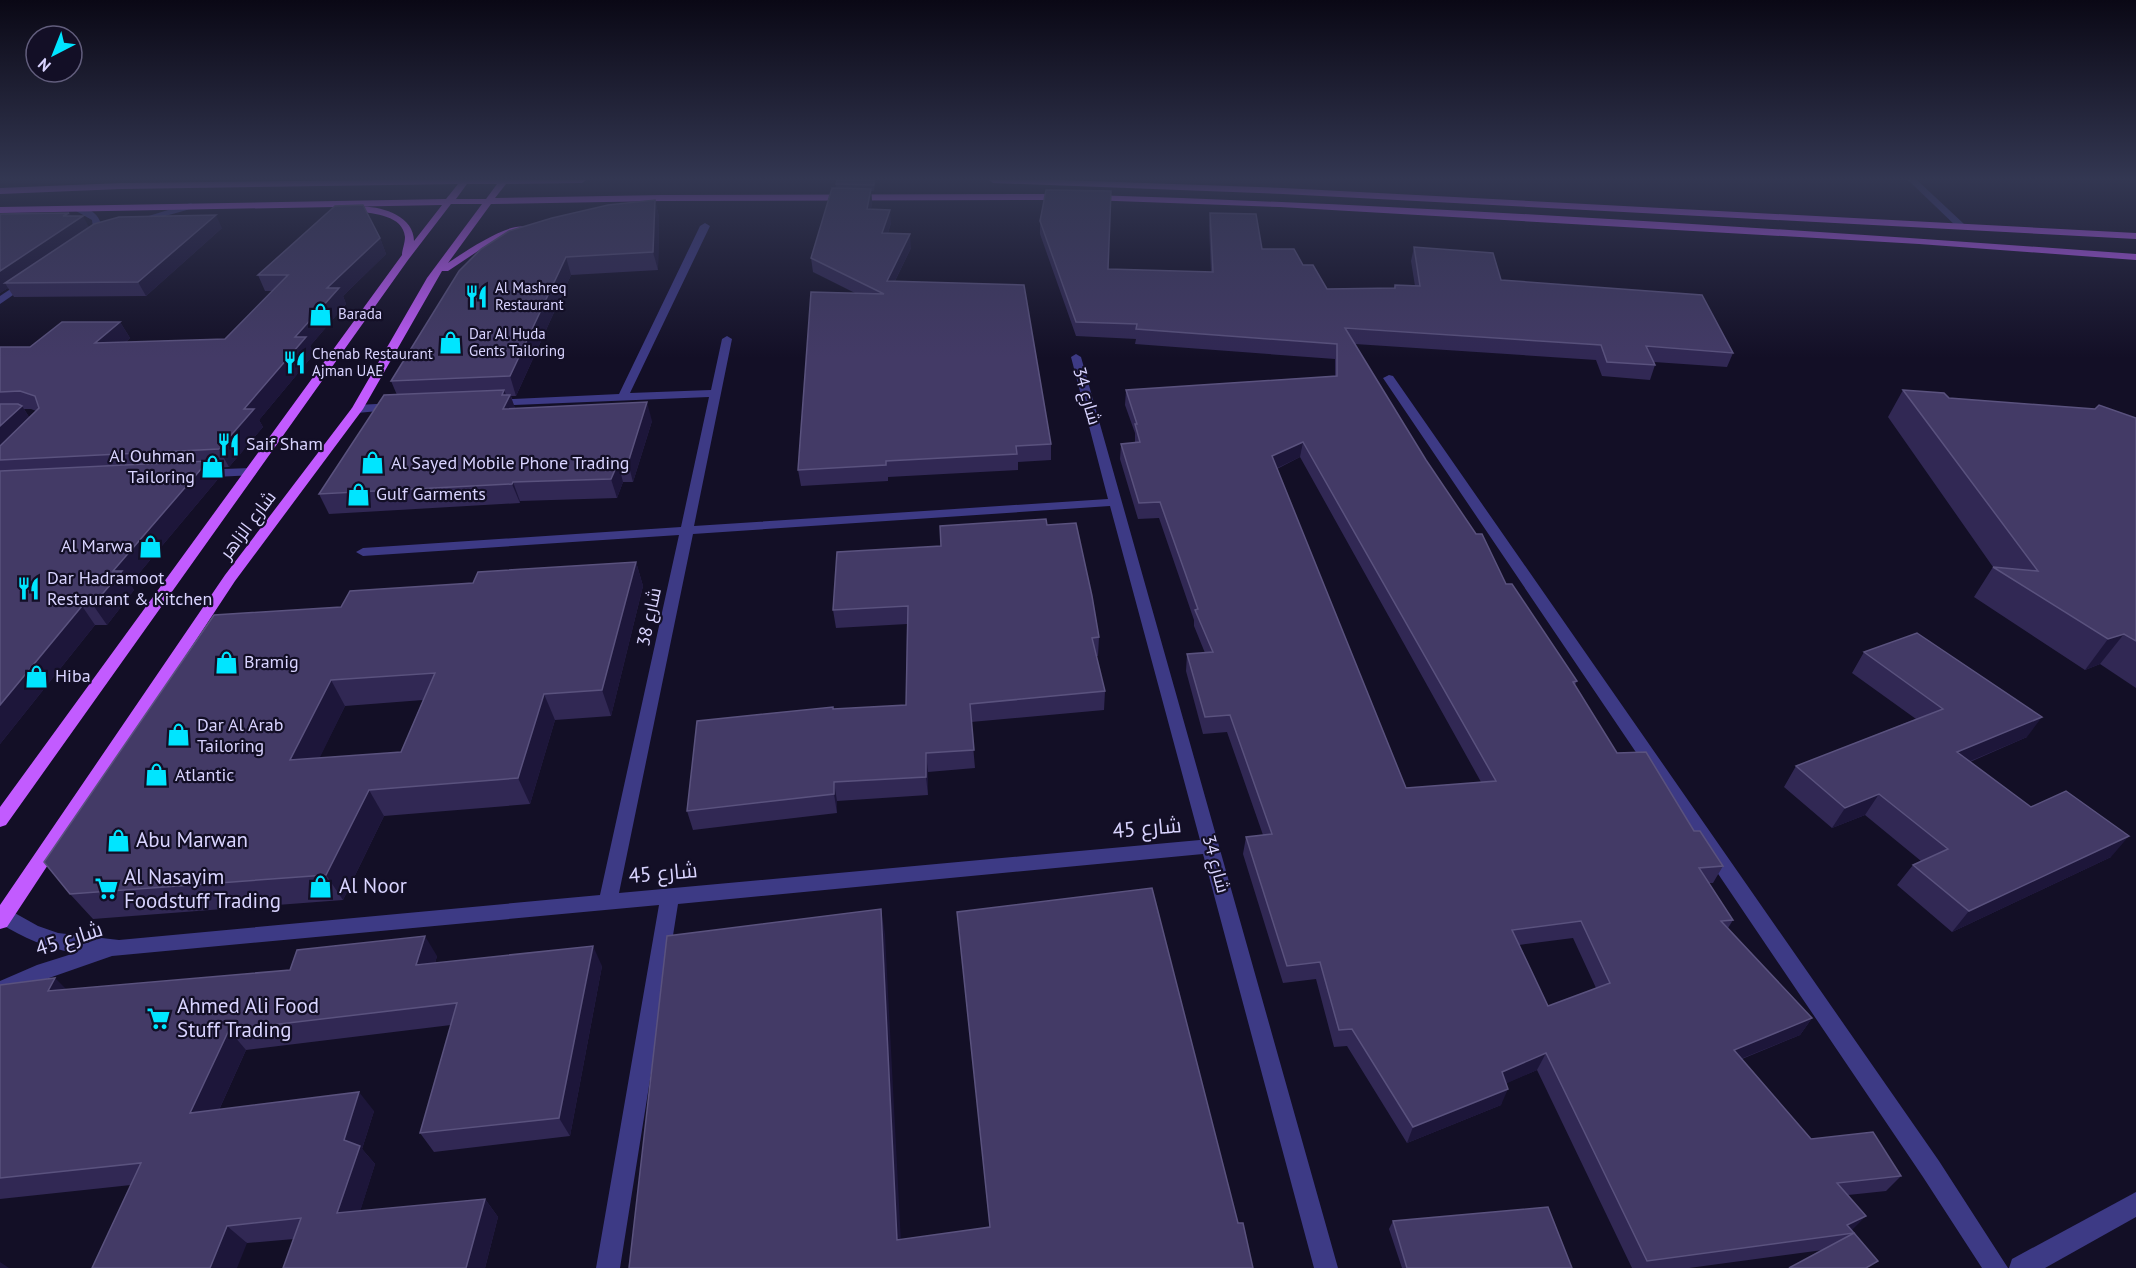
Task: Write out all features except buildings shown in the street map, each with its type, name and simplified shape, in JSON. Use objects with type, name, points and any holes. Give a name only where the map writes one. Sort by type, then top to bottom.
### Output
[{"type":"main road","points":[[405,258],[408,239]]},
{"type":"main road","name":"شارع الزاهر","points":[[0,820],[420,239]]},
{"type":"main road","name":"شارع الزاهر","points":[[2,918],[230,578],[357,409],[432,278],[460,239]]},
{"type":"main road","points":[[432,278],[481,245],[496,239]]},
{"type":"main road","points":[[1894,239],[2136,257]]},
{"type":"main road","points":[[2136,244],[2133,244],[2136,250]]},
{"type":"street","points":[[624,397],[699,239]]},
{"type":"street","points":[[0,301],[39,274]]},
{"type":"street","name":"شارع 38","points":[[608,902],[727,339]]},
{"type":"street","name":"شارع 34","points":[[1076,357],[1326,1268]]},
{"type":"street","points":[[1389,378],[1932,1169],[1996,1268]]},
{"type":"street","points":[[484,403],[716,393]]},
{"type":"street","points":[[357,409],[403,407]]},
{"type":"street","points":[[180,475],[251,472]]},
{"type":"street","points":[[363,552],[1117,502]]},
{"type":"street","name":"شارع 45","points":[[2,918],[40,937],[81,946],[119,948],[1211,846]]},
{"type":"street","points":[[608,1268],[670,897]]},
{"type":"street","name":"شارع 45","points":[[0,991],[54,968],[119,948]]},
{"type":"street","points":[[2022,1268],[2136,1204]]},
{"type":"place","name":"Al Mashreq Restaurant","points":[[477,297]]},
{"type":"place","name":"Barada","points":[[320,314]]},
{"type":"place","name":"Dar Al Huda Gents Tailoring","points":[[451,343]]},
{"type":"place","name":"Chenab Restaurant Ajman UAE","points":[[294,363]]},
{"type":"place","name":"Saif Sham","points":[[228,444]]},
{"type":"place","name":"Al Sayed Mobile Phone Trading","points":[[373,463]]},
{"type":"place","name":"Al Ouhman Tailoring","points":[[213,466]]},
{"type":"place","name":"Gulf Garments","points":[[358,494]]},
{"type":"place","name":"Al Marwa","points":[[151,546]]},
{"type":"place","name":"Dar Hadramoot Restaurant & Kitchen","points":[[29,588]]},
{"type":"place","name":"Bramig","points":[[226,662]]},
{"type":"place","name":"Hiba","points":[[37,676]]},
{"type":"place","name":"Dar Al Arab Tailoring","points":[[179,735]]},
{"type":"place","name":"Atlantic","points":[[157,775]]},
{"type":"place","name":"Abu Marwan","points":[[118,840]]},
{"type":"place","name":"Al Noor","points":[[321,886]]},
{"type":"place","name":"Al Nasayim Foodstuff Trading","points":[[106,889]]},
{"type":"place","name":"Ahmed Ali Food Stuff Trading","points":[[159,1018]]}]
